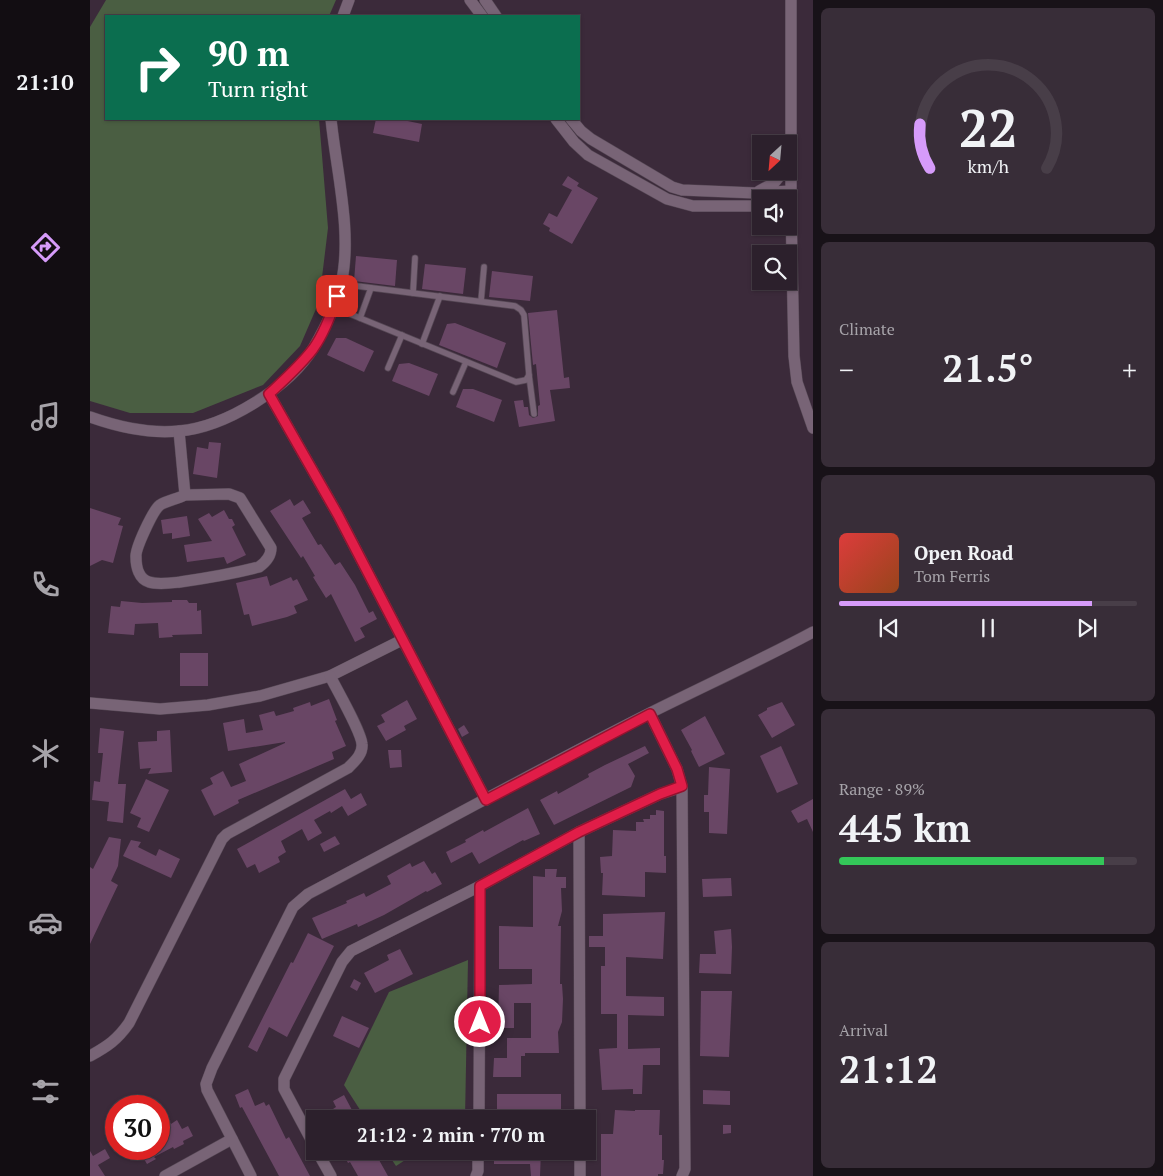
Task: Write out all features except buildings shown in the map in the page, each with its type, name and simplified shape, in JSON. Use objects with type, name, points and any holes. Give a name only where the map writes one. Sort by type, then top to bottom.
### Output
[{"type":"street","points":[[344,15],[349,0]]},
{"type":"street","points":[[470,0],[481,15]]},
{"type":"street","points":[[485,0],[495,15]]},
{"type":"street","points":[[790,135],[791,0]]},
{"type":"street","points":[[90,417],[115,426],[144,430],[180,431],[208,424],[234,415],[269,394],[293,372],[313,348],[333,307],[341,284],[345,248],[343,210],[331,120]]},
{"type":"street","points":[[557,120],[574,142],[588,155],[667,199],[693,206],[752,207]]},
{"type":"street","points":[[572,120],[590,139],[672,187],[690,191],[752,193]]},
{"type":"street","points":[[761,190],[776,180]]},
{"type":"street","points":[[791,180],[791,190]]},
{"type":"street","points":[[788,235],[795,365],[802,398],[813,428]]},
{"type":"street","points":[[269,394],[338,515],[486,800]]},
{"type":"street","points":[[180,431],[185,496]]},
{"type":"street","points":[[230,494],[240,498],[271,548],[264,564],[259,567],[218,577],[169,583],[150,583],[144,580],[137,569],[135,555],[152,515],[160,505],[185,496],[230,494]]},
{"type":"street","points":[[251,1176],[207,1090],[206,1084],[212,1068],[292,907],[308,894],[486,800],[650,714],[765,658],[813,632]]},
{"type":"street","points":[[90,703],[160,709],[208,705],[260,696],[330,676],[402,640]]},
{"type":"street","points":[[90,1056],[109,1046],[120,1036],[129,1023],[222,839],[227,834],[271,808],[348,768],[358,758],[362,745],[357,729],[330,676]]},
{"type":"street","points":[[650,714],[677,769],[682,786],[685,1169],[682,1176]]},
{"type":"street","points":[[306,1130],[284,1089],[284,1079],[342,962],[356,948],[480,886],[579,832],[660,794],[682,786]]},
{"type":"street","points":[[579,832],[580,1110]]},
{"type":"street","points":[[479,1110],[480,886]]},
{"type":"street","points":[[165,1176],[232,1140]]},
{"type":"street","points":[[323,1160],[331,1176]]},
{"type":"street","points":[[476,1176],[478,1160]]},
{"type":"street","points":[[580,1160],[580,1176]]},
{"type":"lane","points":[[413,293],[415,258]]},
{"type":"lane","points":[[481,302],[484,267]]},
{"type":"lane","points":[[341,284],[514,306],[521,310],[524,315],[534,414]]},
{"type":"lane","points":[[360,318],[371,288]]},
{"type":"lane","points":[[422,344],[440,296]]},
{"type":"lane","points":[[333,307],[516,382],[526,380],[529,375]]},
{"type":"lane","points":[[388,368],[402,335]]},
{"type":"lane","points":[[453,392],[466,362]]},
{"type":"green space","points":[[106,0],[336,0],[329,15],[105,15],[105,120],[319,120],[328,228],[319,302],[300,346],[263,385],[193,413],[130,413],[90,401],[90,27]]},
{"type":"green space","points":[[468,960],[465,1110],[360,1110],[344,1085],[389,992]]},
{"type":"green space","points":[[392,1160],[405,1160],[396,1166]]},
{"type":"route","points":[[337,296],[313,348],[293,372],[269,394],[338,515],[486,800],[650,714],[677,769],[682,786],[660,794],[579,832],[480,886],[480,1022]]}]
